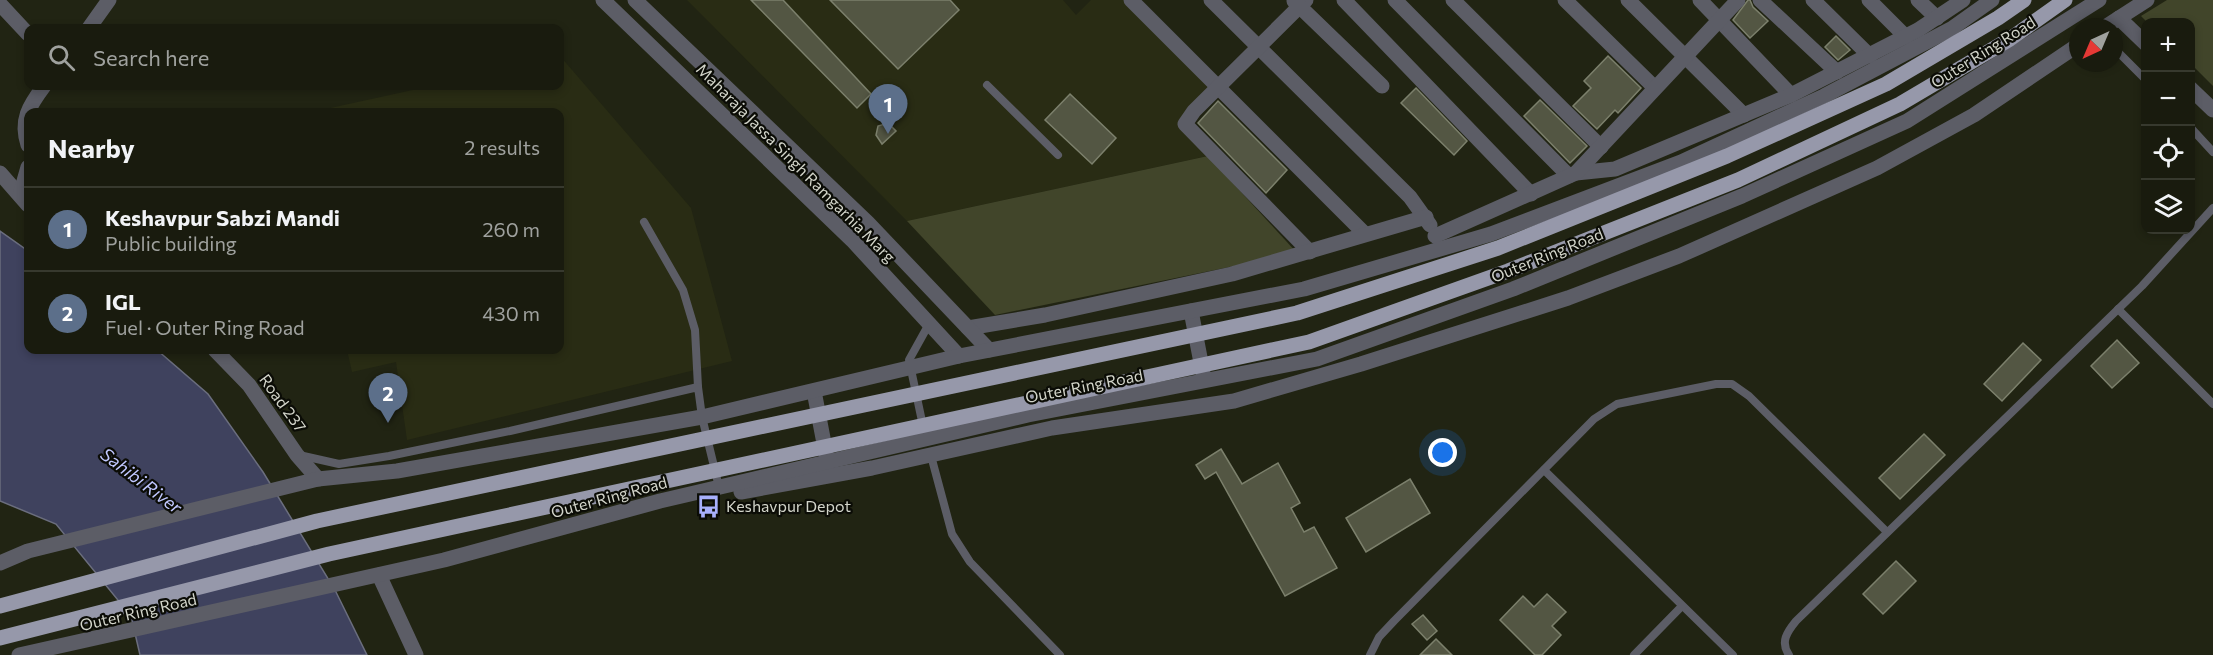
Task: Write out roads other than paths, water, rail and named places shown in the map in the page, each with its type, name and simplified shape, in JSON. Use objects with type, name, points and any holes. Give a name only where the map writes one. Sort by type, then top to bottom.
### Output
[{"type":"main road","name":"Outer Ring Road","points":[[0,606],[317,521],[1297,313],[1498,248],[1727,156],[1886,84],[1998,18],[2024,0]]},
{"type":"main road","name":"Outer Ring Road","points":[[0,638],[330,555],[1309,342],[1508,271],[1738,180],[1900,104],[2010,39],[2065,0]]},
{"type":"street","points":[[3,0],[0,4],[24,30]]},
{"type":"street","points":[[92,24],[109,0]]},
{"type":"street","name":"Maharaja Jassa Singh Ramgarhia Marg","points":[[603,0],[852,240],[959,357]]},
{"type":"street","name":"Maharaja Jassa Singh Ramgarhia Marg","points":[[635,0],[868,223],[989,350]]},
{"type":"street","points":[[1131,0],[1365,234]]},
{"type":"street","points":[[1211,0],[1410,197],[1426,217],[1438,243]]},
{"type":"street","points":[[1344,0],[1532,194]]},
{"type":"street","points":[[1395,0],[1572,175]]},
{"type":"street","points":[[1453,0],[1601,147]]},
{"type":"street","points":[[1564,0],[1654,87]]},
{"type":"street","points":[[1628,0],[1744,115]]},
{"type":"street","points":[[1700,0],[1791,95]]},
{"type":"street","points":[[1572,175],[1738,0]]},
{"type":"street","points":[[1760,0],[1838,72]]},
{"type":"street","points":[[1813,0],[1870,56]]},
{"type":"street","points":[[1869,0],[1906,37]]},
{"type":"street","points":[[1918,0],[1936,18]]},
{"type":"street","points":[[0,563],[28,551],[318,479],[397,471],[702,417],[989,350],[1304,290],[1438,243],[1572,175],[1615,169],[1791,95],[1906,37],[1963,0]]},
{"type":"street","points":[[1438,243],[1491,234],[1681,162],[1824,96],[1951,29],[1992,0]]},
{"type":"street","name":"Outer Ring Road","points":[[19,655],[79,644],[444,560],[660,501],[1028,415],[1317,359],[1514,289],[1742,196],[1907,121],[2099,0]]},
{"type":"street","points":[[2119,18],[2147,0]]},
{"type":"street","points":[[1310,252],[1185,124],[1185,120],[1300,2],[1382,86]]},
{"type":"street","points":[[2123,22],[2141,40]]},
{"type":"street","points":[[660,501],[680,503],[931,455],[1052,428],[1234,401],[1361,364],[1568,298],[1679,256],[1877,168],[1974,115],[2069,51]]},
{"type":"street","points":[[29,108],[41,90]]},
{"type":"street","points":[[2195,93],[2213,110]]},
{"type":"street","points":[[0,173],[24,200]]},
{"type":"street","points":[[968,328],[1232,274],[1426,217]]},
{"type":"street","points":[[852,240],[868,223]]},
{"type":"street","points":[[1191,311],[1204,381]]},
{"type":"street","name":"Road 237","points":[[219,354],[249,385],[297,455],[318,479]]},
{"type":"street","points":[[814,391],[827,462]]},
{"type":"street","points":[[379,575],[416,655]]},
{"type":"lane","points":[[2123,57],[2141,76]]},
{"type":"lane","points":[[987,85],[1058,155]]},
{"type":"lane","points":[[2195,132],[2213,152]]},
{"type":"lane","points":[[1789,655],[1784,640],[1796,621],[2118,309],[2175,252],[2213,208]]},
{"type":"lane","points":[[644,222],[683,290],[695,330],[702,417],[719,487]]},
{"type":"lane","points":[[2118,309],[2213,404]]},
{"type":"lane","points":[[929,324],[909,360],[908,368],[952,534],[970,562],[1060,655]]},
{"type":"lane","points":[[1370,655],[1379,637],[1394,621],[1594,419],[1617,404],[1716,384],[1732,384],[1749,396],[1887,532]]},
{"type":"lane","points":[[297,455],[339,464],[359,461],[510,431],[698,387]]},
{"type":"lane","points":[[1544,470],[1733,655]]},
{"type":"lane","points":[[1634,655],[1682,606]]},
{"type":"water","name":"Sahibi River","points":[[0,231],[24,248],[24,354],[162,354],[208,394],[263,472],[335,590],[367,655],[140,655],[131,616],[56,524],[0,501]]},
{"type":"place","name":"Keshavpur Sabzi Mandi","points":[[888,134]]},
{"type":"place","name":"IGL","points":[[388,423]]},
{"type":"place","name":"Keshavpur Depot","points":[[708,506]]}]
